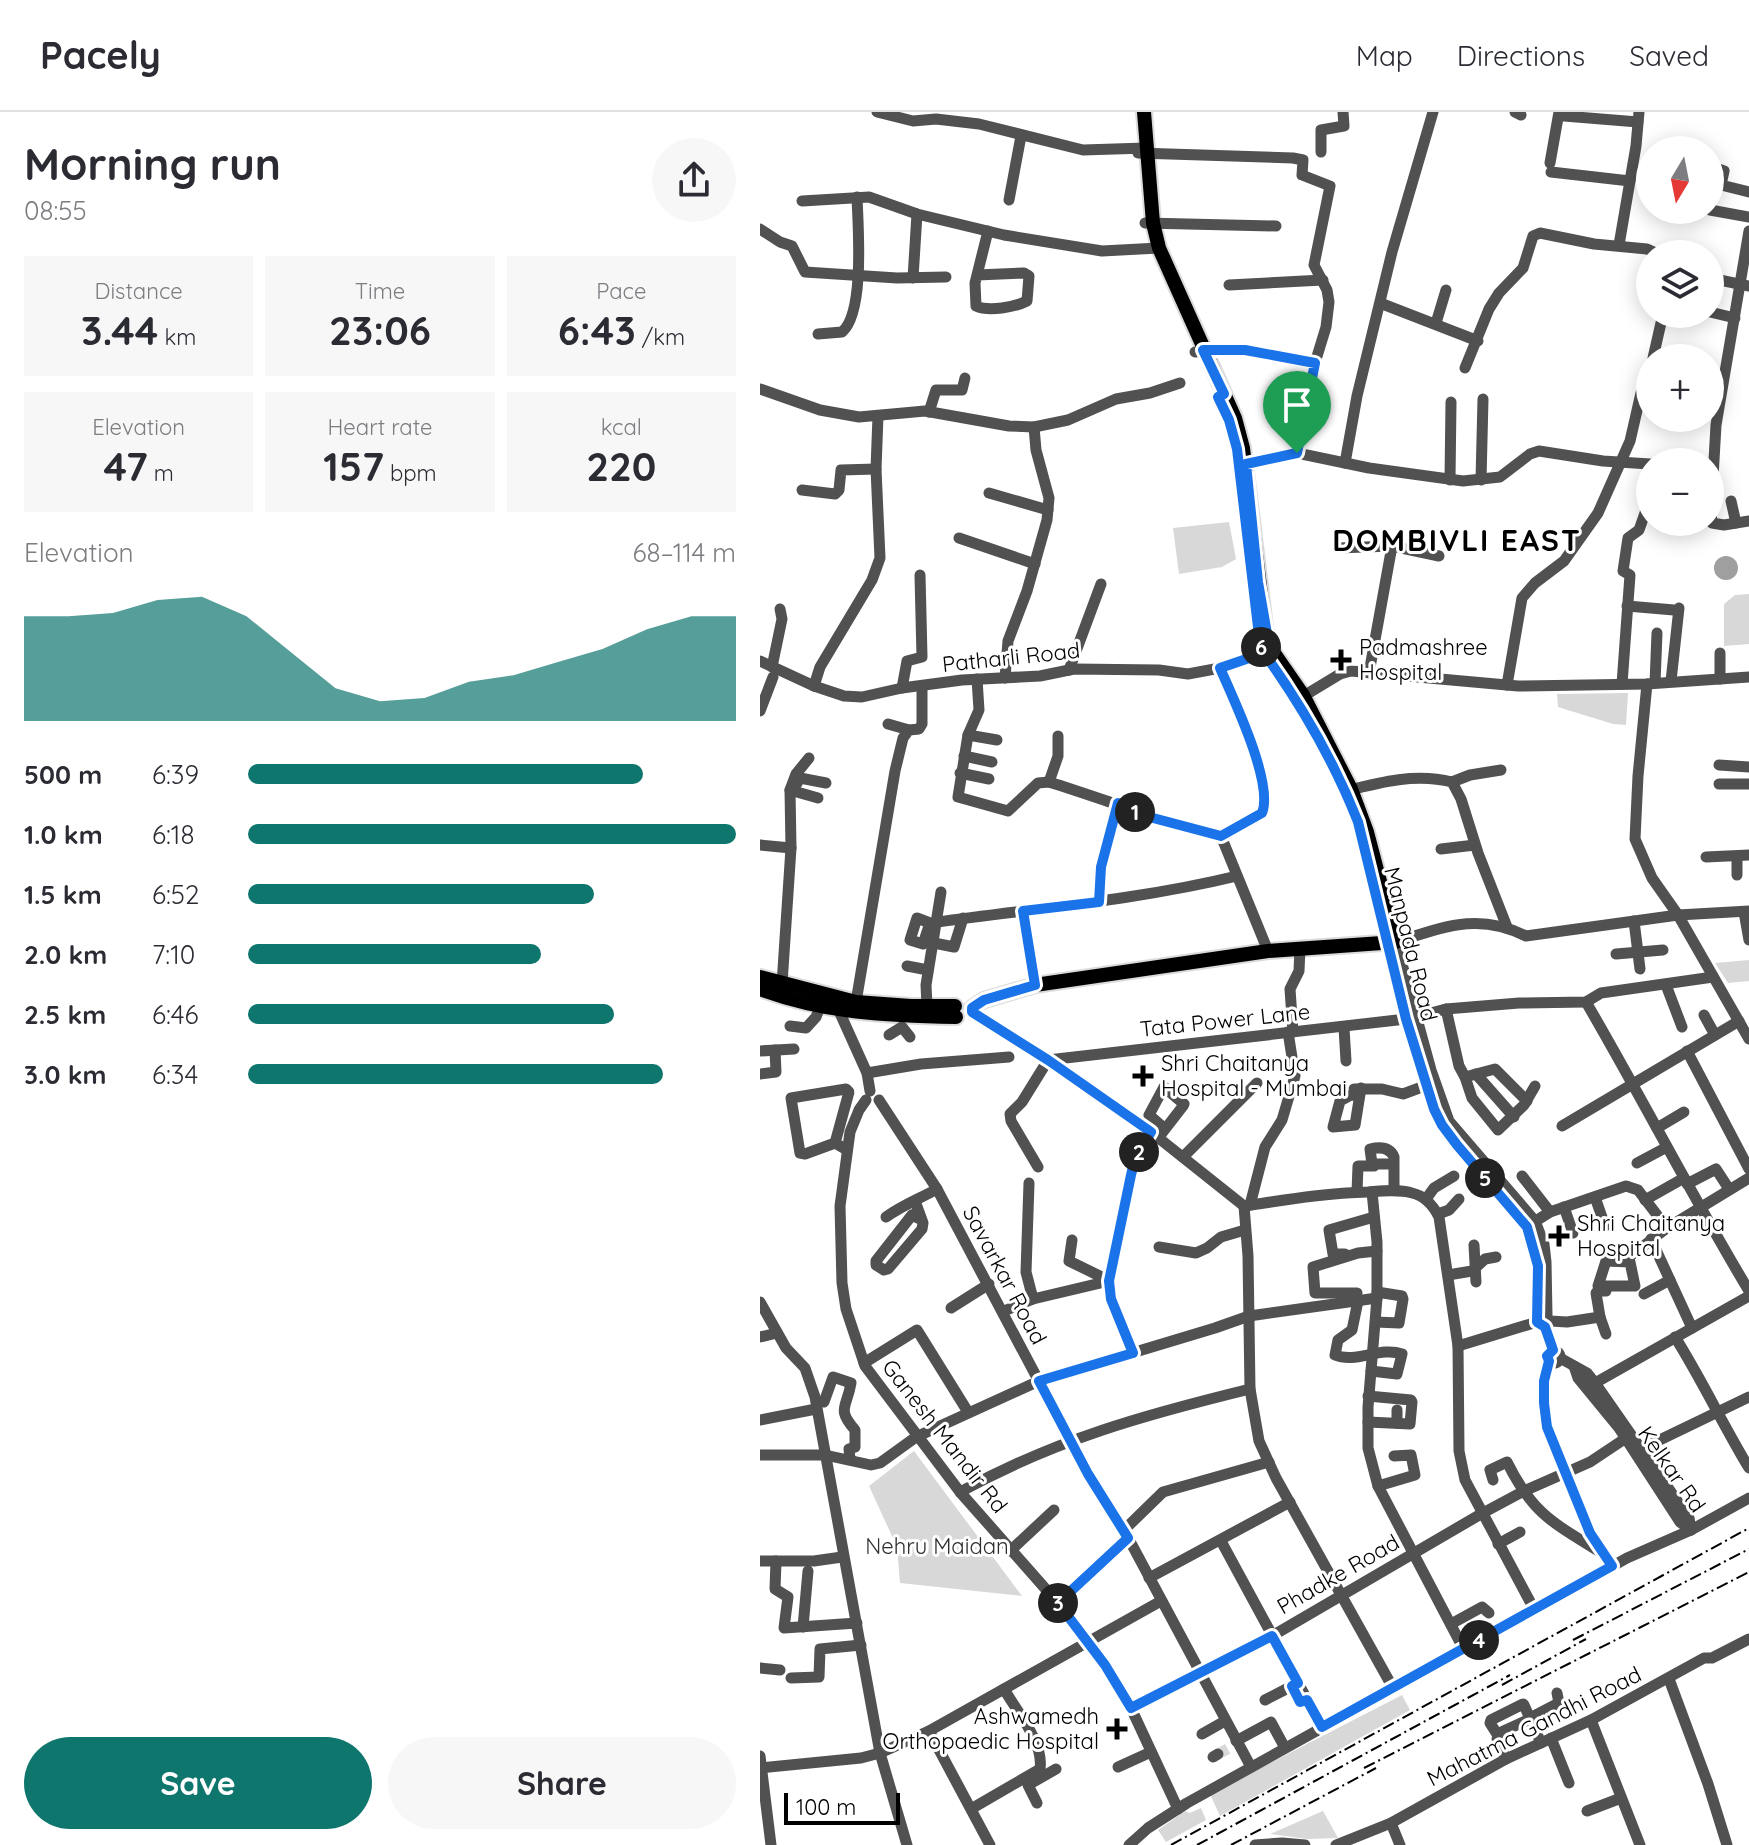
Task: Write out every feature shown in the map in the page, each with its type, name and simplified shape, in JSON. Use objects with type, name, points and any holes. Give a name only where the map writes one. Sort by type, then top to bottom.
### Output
[{"type":"main road","name":"Manpada Road","points":[[1136,112],[1155,249],[1199,351],[1235,418],[1267,652],[1300,697],[1367,832],[1392,943]]},
{"type":"main road","name":"Manpada Road","points":[[1142,151],[1144,112]]},
{"type":"main road","points":[[760,989],[820,1007],[905,1026],[967,1009],[1035,985],[1268,951],[1392,943]]},
{"type":"main road","points":[[760,977],[856,1002],[967,1009]]},
{"type":"street","points":[[877,112],[913,121],[936,119],[979,124],[1083,150],[1303,160],[1302,175],[1330,186],[1314,265],[1323,280],[1329,302],[1297,453]]},
{"type":"street","points":[[1321,152],[1321,130],[1344,126],[1343,112]]},
{"type":"street","points":[[1345,463],[1357,396],[1380,303],[1433,112]]},
{"type":"street","points":[[1619,245],[1630,181],[1638,117],[1562,114],[1551,168],[1630,181]]},
{"type":"street","points":[[1009,200],[1021,136]]},
{"type":"street","points":[[1724,186],[1749,192]]},
{"type":"street","points":[[818,334],[846,330],[860,275],[857,197]]},
{"type":"street","points":[[802,201],[869,197],[917,214],[988,231],[1102,251],[1155,249]]},
{"type":"street","points":[[1724,213],[1749,217]]},
{"type":"street","points":[[913,278],[917,214]]},
{"type":"street","points":[[1149,223],[1276,226]]},
{"type":"street","points":[[760,229],[792,246],[805,272],[946,277]]},
{"type":"street","points":[[977,275],[1024,273],[1029,276],[1027,301],[1021,304],[976,306],[974,292],[977,275],[988,231]]},
{"type":"street","points":[[1714,448],[1727,313],[1745,285],[1749,231]]},
{"type":"street","points":[[1465,368],[1489,309],[1499,293],[1523,268],[1533,236],[1540,233],[1636,249]]},
{"type":"street","points":[[1229,285],[1323,280]]},
{"type":"street","points":[[1724,281],[1745,285]]},
{"type":"street","points":[[1436,323],[1446,290]]},
{"type":"street","points":[[1380,303],[1478,341]]},
{"type":"street","points":[[1199,351],[1245,350],[1315,363]]},
{"type":"street","points":[[929,412],[936,390],[962,390],[965,378]]},
{"type":"street","points":[[760,389],[820,410],[859,417],[929,412],[1009,426],[1034,427],[1068,420],[1116,399],[1150,393],[1180,383]]},
{"type":"street","points":[[1481,480],[1483,399]]},
{"type":"street","points":[[1450,480],[1451,402]]},
{"type":"street","points":[[1507,685],[1522,598],[1535,583],[1564,561],[1589,529],[1630,441],[1636,413]]},
{"type":"street","points":[[814,686],[820,667],[872,580],[880,558],[876,469],[878,416]]},
{"type":"street","points":[[1005,678],[1008,641],[1035,564],[1048,510],[1049,498],[1036,450],[1034,427]]},
{"type":"street","points":[[1243,464],[1297,453],[1450,480],[1481,480],[1503,476],[1534,451],[1636,464]]},
{"type":"street","points":[[802,490],[835,494],[839,490],[841,470],[876,469]]},
{"type":"street","points":[[989,493],[1048,510]]},
{"type":"street","points":[[1731,501],[1736,523]]},
{"type":"street","points":[[1724,525],[1749,521]]},
{"type":"street","points":[[1632,626],[1630,575],[1623,571],[1628,538],[1636,532]]},
{"type":"street","points":[[959,538],[1035,564]]},
{"type":"street","points":[[1369,673],[1392,546]]},
{"type":"street","points":[[1338,548],[1392,546],[1439,556]]},
{"type":"street","points":[[902,688],[907,661],[922,657],[920,575]]},
{"type":"street","points":[[1069,670],[1101,584]]},
{"type":"street","points":[[1622,684],[1630,606]]},
{"type":"street","points":[[1630,606],[1677,609],[1671,681]]},
{"type":"street","points":[[760,711],[773,672],[782,619],[780,609]]},
{"type":"street","points":[[1657,633],[1638,776],[1635,839],[1652,878],[1678,915],[1749,1039]]},
{"type":"street","name":"Patharli Road","points":[[760,661],[773,672],[844,696],[862,697],[902,688],[1069,670],[1159,670],[1188,674],[1220,668],[1267,652]]},
{"type":"street","points":[[1717,662],[1720,679]]},
{"type":"street","points":[[977,679],[979,710],[968,735],[957,792],[960,799],[1008,811],[1038,783],[1049,782],[1118,803],[1138,814],[1221,836],[1259,816],[1264,807],[1262,783],[1253,749],[1220,668]]},
{"type":"street","points":[[1300,697],[1345,672],[1507,685],[1651,684],[1749,677]]},
{"type":"street","points":[[888,724],[909,730],[919,729],[922,724],[922,687]]},
{"type":"street","points":[[856,1002],[895,771],[903,738],[909,730]]},
{"type":"street","points":[[968,735],[997,740]]},
{"type":"street","points":[[1049,782],[1058,756],[1058,736]]},
{"type":"street","points":[[964,756],[990,760]]},
{"type":"street","points":[[782,984],[792,791],[796,774],[809,758]]},
{"type":"street","points":[[1719,765],[1749,767]]},
{"type":"street","points":[[1348,790],[1381,781],[1431,777],[1452,782],[1470,775],[1501,770]]},
{"type":"street","points":[[960,773],[989,779]]},
{"type":"street","points":[[792,791],[797,778],[826,783]]},
{"type":"street","points":[[1452,782],[1507,927]]},
{"type":"street","points":[[1719,784],[1749,784]]},
{"type":"street","points":[[792,791],[818,798]]},
{"type":"street","points":[[1099,902],[1101,867],[1118,803]]},
{"type":"street","points":[[1221,836],[1268,951]]},
{"type":"street","points":[[760,845],[791,848]]},
{"type":"street","points":[[1441,849],[1475,845]]},
{"type":"street","points":[[1706,857],[1743,855],[1737,875]]},
{"type":"street","points":[[937,922],[1173,891],[1237,876]]},
{"type":"street","points":[[927,1006],[928,970],[941,892]]},
{"type":"street","points":[[1023,911],[1035,985]]},
{"type":"street","points":[[1392,943],[1449,925],[1482,922],[1507,927],[1526,936],[1678,915],[1746,912],[1749,940]]},
{"type":"street","points":[[932,938],[955,946],[963,918]]},
{"type":"street","points":[[1634,921],[1640,969]]},
{"type":"street","name":"Manpada Road","points":[[1392,943],[1430,1084],[1449,1121],[1544,1244],[1543,1320],[1554,1357]]},
{"type":"street","points":[[1300,948],[1299,971],[1290,989],[1290,1032],[1295,1076],[1282,1120],[1265,1147],[1247,1205],[1245,1230],[1250,1389],[1259,1441],[1269,1462],[1393,1688]]},
{"type":"street","points":[[1616,954],[1663,950]]},
{"type":"street","points":[[907,966],[928,970]]},
{"type":"street","name":"Tata Power Lane","points":[[1048,1060],[1344,1028],[1411,1018],[1446,1009],[1586,1002],[1601,993],[1713,977]]},
{"type":"street","points":[[1666,985],[1682,1027]]},
{"type":"street","points":[[1586,1002],[1749,1293],[1595,1383]]},
{"type":"street","points":[[790,1026],[806,1028],[820,1007]]},
{"type":"street","points":[[967,1009],[1141,1124],[1158,1132]]},
{"type":"street","points":[[1446,1009],[1459,1066],[1514,1117]]},
{"type":"street","points":[[839,1011],[867,1073],[872,1097]]},
{"type":"street","points":[[1704,1015],[1715,1035]]},
{"type":"street","points":[[1562,1126],[1739,1021]]},
{"type":"street","points":[[889,1035],[905,1026]]},
{"type":"street","points":[[1344,1028],[1346,1061]]},
{"type":"street","points":[[760,1051],[794,1049]]},
{"type":"street","points":[[760,1074],[776,1072],[775,1050]]},
{"type":"street","points":[[1687,1051],[1749,1169]]},
{"type":"street","points":[[867,1073],[921,1064],[1009,1057]]},
{"type":"street","points":[[1038,1167],[1010,1114],[1022,1102],[1048,1060]]},
{"type":"street","points":[[1471,1075],[1495,1069],[1527,1101]]},
{"type":"street","points":[[1471,1075],[1472,1098],[1497,1129],[1514,1117],[1535,1086]]},
{"type":"street","points":[[1160,1080],[1149,1116],[1158,1132],[1183,1157],[1247,1205],[1331,1193],[1393,1190],[1426,1199],[1438,1214],[1458,1346],[1459,1451],[1465,1480],[1534,1609]]},
{"type":"street","points":[[1183,1157],[1257,1083]]},
{"type":"street","points":[[1336,1102],[1343,1094],[1361,1090],[1382,1089],[1403,1094],[1430,1084]]},
{"type":"street","points":[[1133,1353],[1111,1299],[1109,1281],[1135,1159],[1183,1102],[1164,1087],[1141,1124]]},
{"type":"street","points":[[846,1089],[849,1092],[835,1143],[800,1153],[791,1098],[846,1089]]},
{"type":"street","points":[[1355,1135],[1361,1090]]},
{"type":"street","name":"Ganesh Mandir Rd","points":[[872,1097],[859,1110],[850,1132],[840,1206],[842,1283],[846,1309],[864,1363],[916,1437],[960,1492],[1058,1603],[1089,1643],[1131,1708],[1178,1809]]},
{"type":"street","name":"Savarkar Road","points":[[872,1097],[937,1189],[1088,1474],[1126,1534],[1202,1674],[1235,1744],[1251,1767]]},
{"type":"street","points":[[1657,1128],[1684,1112]]},
{"type":"street","points":[[835,1143],[847,1150]]},
{"type":"street","points":[[1637,1163],[1667,1147]]},
{"type":"street","points":[[1393,1190],[1394,1164]]},
{"type":"street","points":[[1357,1192],[1359,1165],[1391,1166],[1393,1190]]},
{"type":"street","points":[[1649,1198],[1716,1169],[1729,1189]]},
{"type":"street","points":[[1426,1199],[1434,1188],[1454,1176]]},
{"type":"street","points":[[1522,1176],[1550,1212]]},
{"type":"street","points":[[1640,1290],[1630,1258],[1651,1239],[1699,1206],[1749,1178]]},
{"type":"street","points":[[1649,1198],[1651,1182]]},
{"type":"street","points":[[1029,1183],[1026,1272],[1033,1299]]},
{"type":"street","points":[[1531,1224],[1550,1212],[1626,1186],[1634,1187],[1649,1198],[1667,1228]]},
{"type":"street","points":[[886,1217],[909,1201],[937,1189]]},
{"type":"street","points":[[1372,1192],[1370,1218],[1375,1245],[1377,1295],[1371,1371],[1375,1399],[1368,1422],[1369,1457],[1378,1486],[1463,1648]]},
{"type":"street","points":[[1595,1197],[1605,1226]]},
{"type":"street","points":[[1438,1214],[1449,1210],[1459,1199]]},
{"type":"street","points":[[915,1201],[922,1220],[922,1229],[888,1269],[876,1265],[912,1215],[922,1220]]},
{"type":"street","points":[[1564,1207],[1573,1233]]},
{"type":"street","points":[[1370,1218],[1329,1230],[1333,1254],[1390,1241]]},
{"type":"street","points":[[1159,1247],[1196,1253],[1221,1237],[1245,1230]]},
{"type":"street","points":[[1651,1239],[1692,1328]]},
{"type":"street","points":[[1072,1240],[1069,1261],[1109,1281]]},
{"type":"street","points":[[1351,1297],[1315,1293],[1313,1267],[1375,1245]]},
{"type":"street","points":[[1474,1245],[1476,1282]]},
{"type":"street","points":[[1448,1275],[1468,1272],[1486,1258],[1496,1257]]},
{"type":"street","points":[[1606,1334],[1600,1317],[1598,1291],[1640,1290],[1670,1280]]},
{"type":"street","points":[[1004,1311],[1033,1299],[1109,1281]]},
{"type":"street","points":[[951,1308],[989,1284]]},
{"type":"street","points":[[846,1452],[871,1465],[880,1463],[916,1437],[1039,1381],[1249,1316],[1351,1297],[1402,1296],[1399,1323],[1376,1322]]},
{"type":"street","points":[[1351,1297],[1352,1330],[1338,1340],[1334,1353],[1344,1358],[1373,1353],[1402,1354],[1397,1374],[1371,1371]]},
{"type":"street","points":[[760,1302],[786,1348],[805,1368],[821,1404],[825,1455],[842,1557],[880,1753],[907,1845]]},
{"type":"street","points":[[1458,1346],[1543,1320],[1567,1322],[1600,1317]]},
{"type":"street","points":[[864,1363],[917,1330],[968,1412]]},
{"type":"street","points":[[760,1337],[777,1333]]},
{"type":"street","points":[[1675,1337],[1749,1468]]},
{"type":"street","points":[[1554,1357],[1544,1381],[1547,1427],[1590,1533],[1612,1566]]},
{"type":"street","name":"Kelkar Rd","points":[[1554,1357],[1587,1373],[1595,1383],[1689,1518],[1691,1530]]},
{"type":"street","name":"Kelkar Rd","points":[[1574,1366],[1578,1378],[1626,1438],[1680,1522],[1691,1530]]},
{"type":"street","points":[[760,1455],[825,1455],[846,1452],[855,1447],[855,1430],[845,1420],[844,1410],[851,1383],[833,1377],[821,1404]]},
{"type":"street","points":[[960,1492],[1006,1467],[1072,1439],[1115,1424],[1250,1389]]},
{"type":"street","points":[[1643,1448],[1749,1397]]},
{"type":"street","points":[[1368,1422],[1411,1423],[1412,1401],[1375,1399]]},
{"type":"street","points":[[760,1420],[821,1404]]},
{"type":"street","points":[[1397,1410],[1397,1423]]},
{"type":"street","name":"Phadke Road","points":[[1131,1708],[1272,1636],[1481,1514],[1590,1462],[1626,1438]]},
{"type":"street","points":[[1378,1486],[1415,1474],[1411,1455],[1394,1456]]},
{"type":"street","points":[[1058,1603],[1163,1492],[1269,1462]]},
{"type":"street","points":[[1493,1480],[1490,1470],[1507,1462],[1522,1492],[1546,1519],[1604,1554]]},
{"type":"street","points":[[1129,1845],[1178,1809],[1463,1648],[1612,1566],[1691,1530],[1749,1498]]},
{"type":"street","points":[[1149,1578],[1290,1502]]},
{"type":"street","points":[[1010,1551],[1054,1510]]},
{"type":"street","points":[[1498,1544],[1520,1532]]},
{"type":"street","points":[[1221,1541],[1295,1685],[1322,1727]]},
{"type":"street","points":[[760,1561],[842,1557]]},
{"type":"street","points":[[776,1561],[775,1589],[788,1597],[784,1628],[857,1623]]},
{"type":"street","points":[[803,1627],[808,1571]]},
{"type":"street","points":[[771,1845],[760,1764],[861,1758],[880,1753],[929,1731],[1161,1601]]},
{"type":"street","points":[[1451,1624],[1482,1607],[1489,1613]]},
{"type":"street","points":[[1704,1658],[1749,1631]]},
{"type":"street","name":"Mahatma Gandhi Road","points":[[1339,1845],[1391,1823],[1506,1759],[1591,1720],[1704,1658],[1712,1658],[1749,1639]]},
{"type":"street","points":[[791,1678],[819,1677],[820,1649],[861,1645]]},
{"type":"street","points":[[760,1668],[780,1670]]},
{"type":"street","points":[[1669,1679],[1727,1845]]},
{"type":"street","points":[[1265,1700],[1295,1685]]},
{"type":"street","points":[[1004,1689],[1035,1742],[1042,1773]]},
{"type":"street","points":[[1506,1759],[1497,1738],[1558,1705],[1560,1700],[1557,1693]]},
{"type":"street","points":[[1591,1720],[1640,1845]]},
{"type":"street","points":[[1202,1734],[1225,1721]]},
{"type":"street","points":[[1235,1744],[1271,1722],[1285,1748]]},
{"type":"street","points":[[1531,1722],[1546,1740],[1569,1783]]},
{"type":"street","points":[[929,1731],[990,1845]]},
{"type":"street","points":[[1118,1767],[1151,1752]]},
{"type":"street","points":[[971,1809],[1056,1769]]},
{"type":"street","points":[[1037,1803],[1027,1786],[1042,1773]]},
{"type":"street","points":[[1587,1811],[1621,1798]]},
{"type":"street","points":[[1391,1823],[1400,1845]]},
{"type":"street","points":[[1255,1845],[1305,1845]]},
{"type":"green space","points":[[1229,522],[1236,559],[1222,567],[1179,574],[1173,528]]},
{"type":"green space","points":[[1749,594],[1749,644],[1724,646],[1724,604],[1735,595]]},
{"type":"green space","points":[[1628,693],[1626,725],[1558,707],[1557,694]]},
{"type":"green space","points":[[1749,960],[1749,981],[1728,983],[1715,963]]},
{"type":"green space","name":"Nehru Maidan","points":[[914,1451],[1022,1596],[900,1583],[897,1547],[869,1486]]},
{"type":"green space","points":[[1402,1695],[1410,1710],[1220,1816],[1210,1794]]},
{"type":"green space","points":[[1201,1808],[1206,1820],[1166,1842],[1158,1830],[1185,1811],[1190,1813]]},
{"type":"green space","points":[[1323,1811],[1338,1838],[1307,1839],[1270,1834]]},
{"type":"shaded area","points":[[1726,556],[1735,559],[1738,568],[1735,577],[1726,580],[1717,577],[1714,568],[1717,559]]},
{"type":"tunnel","points":[[1218,1754],[1231,1747]]},
{"type":"railway","points":[[1171,1845],[1749,1528]]},
{"type":"railway","points":[[1573,1640],[1749,1549]]},
{"type":"railway","points":[[1364,1768],[1749,1572]]},
{"type":"railway","points":[[1502,1685],[1586,1639]]},
{"type":"railway","points":[[1197,1845],[1510,1675]]},
{"type":"railway","points":[[1231,1845],[1376,1768]]},
{"type":"place","name":"Padmashree Hospital","points":[[1341,660]]},
{"type":"place","name":"Shri Chaitanya Hospital - Mumbai","points":[[1143,1076]]},
{"type":"place","name":"Shri Chaitanya Hospital","points":[[1559,1236]]},
{"type":"place","name":"Ashwamedh Orthopaedic Hospital","points":[[1117,1729]]},
{"type":"district","name":"DOMBIVLI EAST","points":[[1457,540]]},
{"type":"route","points":[[1297,453],[1246,464],[1258,582],[1270,651],[1264,653],[1220,668],[1253,749],[1262,783],[1262,813],[1221,836],[1138,814],[1118,803],[1101,867],[1099,902],[1023,911],[1035,985],[984,1000],[972,1008],[972,1012],[1048,1060],[1151,1132],[1135,1159],[1109,1273],[1111,1299],[1133,1353],[1039,1381],[1088,1474],[1128,1538],[1058,1603],[1105,1665],[1131,1708],[1272,1636],[1298,1683],[1292,1686],[1300,1702],[1307,1700],[1322,1727],[1612,1566],[1590,1533],[1547,1427],[1544,1381],[1549,1361],[1547,1356],[1553,1350],[1545,1327],[1537,1322],[1538,1266],[1527,1227],[1457,1145],[1434,1109],[1406,1019],[1358,822],[1346,791],[1309,719],[1264,653],[1260,644],[1237,449],[1229,420],[1218,397],[1224,394],[1203,350],[1245,350],[1315,363],[1297,453]]}]
